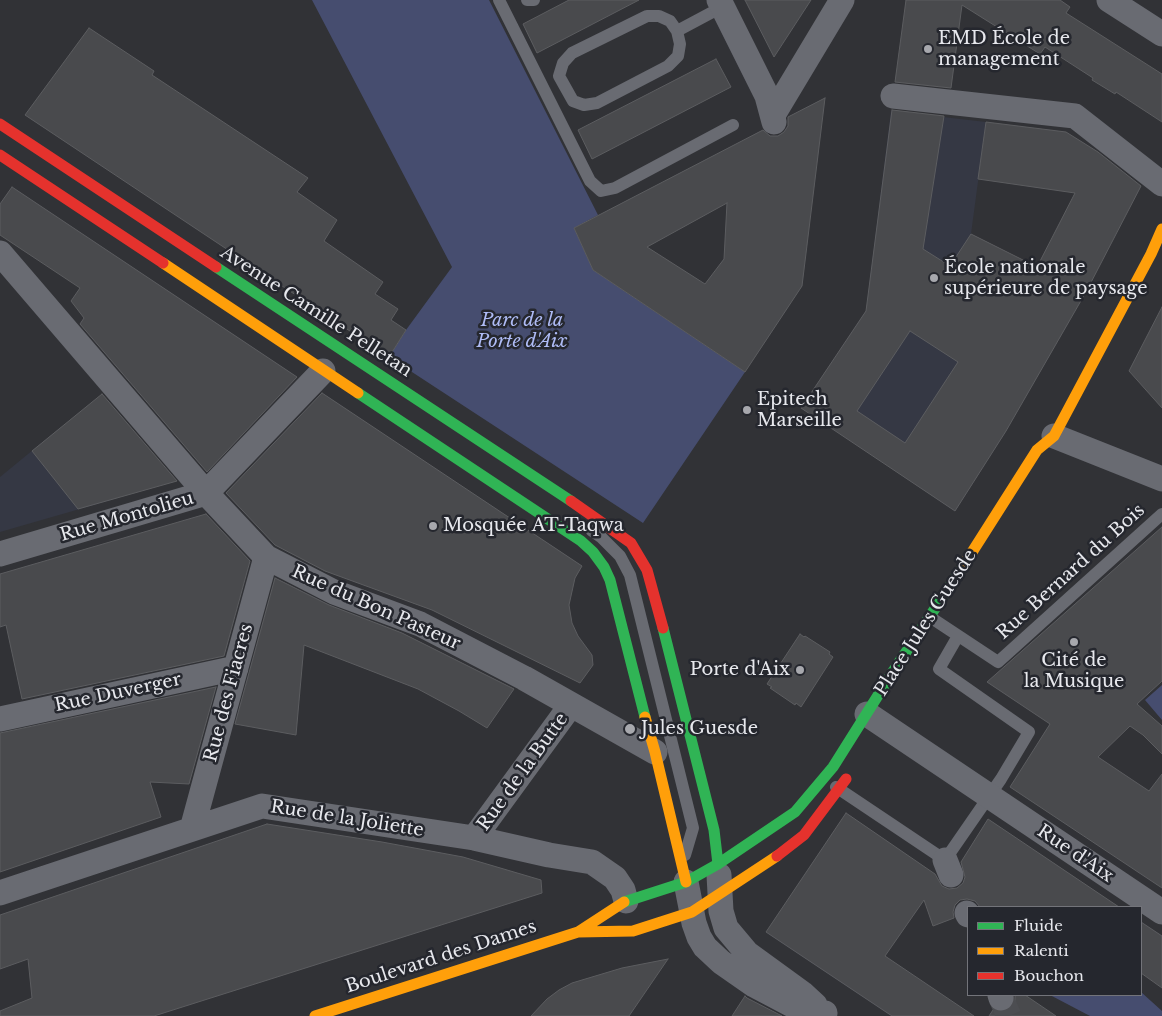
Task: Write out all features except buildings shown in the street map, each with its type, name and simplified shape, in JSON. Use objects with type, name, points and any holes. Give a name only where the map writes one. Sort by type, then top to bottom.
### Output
[{"type":"street","points":[[721,4],[767,96],[774,118],[842,0]]},
{"type":"street","points":[[1109,0],[1162,34]]},
{"type":"street","points":[[894,96],[1075,116],[1162,184]]},
{"type":"street","name":"Avenue Camille Pelletan","points":[[0,124],[613,529],[631,543],[648,570],[712,822],[718,864]]},
{"type":"street","points":[[0,155],[581,541],[594,552],[610,580],[636,688],[655,752],[699,937],[705,947],[721,962],[754,985],[794,1006],[827,1015]]},
{"type":"street","points":[[1162,229],[1053,446],[1162,479]]},
{"type":"street","name":"Rue du Bon Pasteur","points":[[0,253],[206,493],[266,557],[334,592],[420,624],[655,752]]},
{"type":"street","name":"Rue Montolieu","points":[[0,554],[206,493],[323,371]]},
{"type":"street","name":"Place Jules Guesde","points":[[684,873],[718,864],[795,812],[878,721],[930,617],[1037,450],[1053,446]]},
{"type":"street","name":"Rue des Fiacres","points":[[192,828],[266,557]]},
{"type":"street","name":"Rue Duverger","points":[[0,719],[236,668]]},
{"type":"street","name":"Rue de la Butte","points":[[474,838],[571,705]]},
{"type":"street","name":"Place Jules Guesde","points":[[878,721],[988,796]]},
{"type":"street","points":[[692,912],[775,858],[804,835],[853,769]]},
{"type":"street","name":"Rue d'Aix","points":[[988,796],[1162,912]]},
{"type":"street","name":"Rue de la Joliette","points":[[0,893],[262,806],[474,838],[549,855],[592,862],[615,878],[623,890],[626,901]]},
{"type":"street","points":[[718,864],[721,911],[726,928],[747,953],[802,993],[827,1015]]},
{"type":"street","name":"Boulevard des Dames","points":[[315,1016],[578,932],[626,901],[684,873]]},
{"type":"street","name":"Boulevard des Dames","points":[[578,932],[634,931],[692,912]]},
{"type":"lane","points":[[499,0],[590,181],[601,191],[615,188],[733,125]]},
{"type":"lane","points":[[527,0],[534,0]]},
{"type":"lane","points":[[677,30],[721,4]]},
{"type":"lane","points":[[648,16],[659,16],[670,21],[677,30],[680,44],[678,56],[668,66],[597,103],[584,105],[573,101],[559,76],[563,64],[572,53],[648,16]]},
{"type":"lane","points":[[547,97],[565,88]]},
{"type":"lane","points":[[0,141],[141,234]]},
{"type":"lane","name":"Avenue Camille Pelletan","points":[[200,271],[554,504]]},
{"type":"lane","name":"Rue Bernard du Bois","points":[[930,617],[998,662],[1162,514]]},
{"type":"lane","points":[[569,515],[601,536],[620,556],[630,575],[693,828],[684,873]]},
{"type":"lane","name":"Place Jules Guesde","points":[[824,779],[948,868],[988,796],[1029,732],[940,670],[958,636]]},
{"type":"shaded area","points":[[891,111],[986,122],[971,234],[1086,292],[1006,431],[955,511],[801,408],[866,311]]},
{"type":"shaded area","points":[[61,427],[118,498],[0,532],[0,477]]},
{"type":"green space","name":"Parc de la Porte d'Aix","points":[[312,0],[489,0],[598,215],[574,228],[593,270],[745,372],[643,523],[389,357],[406,330],[452,267]]},
{"type":"green space","points":[[1162,685],[1162,720],[1145,700]]},
{"type":"green space","points":[[1142,993],[1162,1011],[1162,1016],[1090,1016],[1052,996],[1142,996]]},
{"type":"tunnel","points":[[1001,998],[1009,1016]]},
{"type":"traffic: fast","points":[[216,267],[571,501]]},
{"type":"traffic: fast","points":[[358,393],[581,541],[593,552],[604,567],[610,580],[645,717]]},
{"type":"traffic: fast","points":[[624,902],[686,882],[718,864],[795,812],[833,767],[894,670],[962,568]]},
{"type":"traffic: fast","points":[[663,628],[714,830],[718,864]]},
{"type":"traffic: slow","points":[[962,568],[1037,450],[1054,436],[1151,254],[1162,229]]},
{"type":"traffic: slow","points":[[163,263],[358,393]]},
{"type":"traffic: slow","points":[[645,717],[686,882]]},
{"type":"traffic: slow","points":[[578,932],[633,931],[692,912],[777,856]]},
{"type":"traffic: slow","points":[[315,1016],[578,932],[624,902]]},
{"type":"traffic: jam","points":[[0,124],[216,267]]},
{"type":"traffic: jam","points":[[0,155],[163,263]]},
{"type":"traffic: jam","points":[[571,501],[631,543],[647,570],[663,628]]},
{"type":"traffic: jam","points":[[777,856],[804,835],[846,779]]},
{"type":"place","name":"EMD École de management","points":[[928,49]]},
{"type":"place","name":"École nationale supérieure de paysage","points":[[934,278]]},
{"type":"place","name":"Epitech Marseille","points":[[747,410]]},
{"type":"place","name":"Mosquée AT-Taqwa","points":[[433,526]]},
{"type":"place","name":"Cité de la Musique","points":[[1074,642]]},
{"type":"place","name":"Porte d'Aix","points":[[800,670]]},
{"type":"place","name":"Jules Guesde","points":[[630,729]]}]
